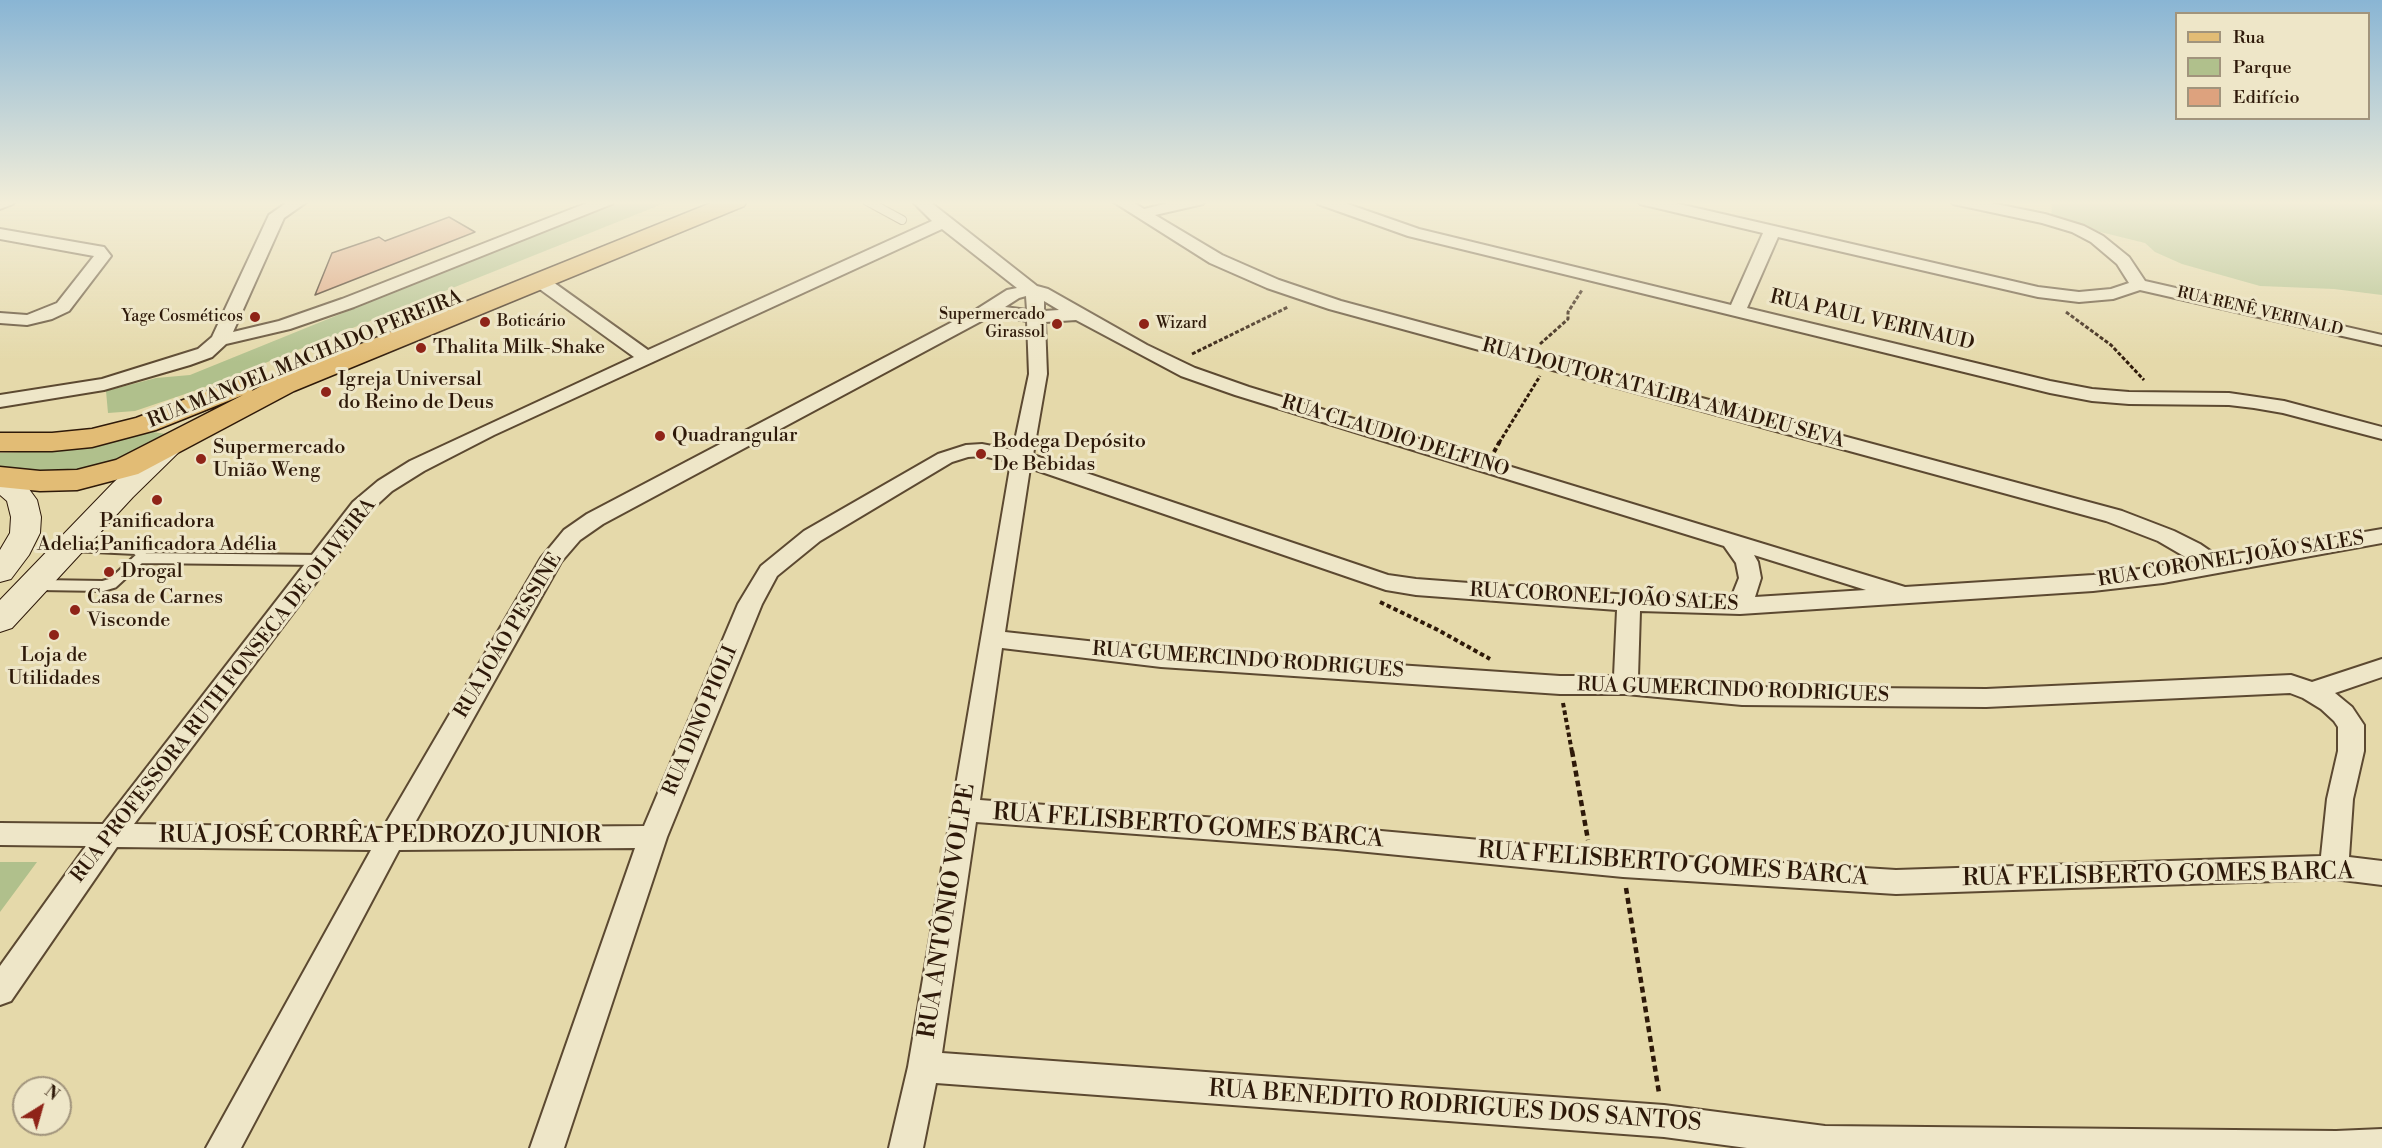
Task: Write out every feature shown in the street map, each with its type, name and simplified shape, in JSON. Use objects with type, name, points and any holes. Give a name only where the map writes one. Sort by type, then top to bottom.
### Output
[{"type":"main road","name":"RUA MANOEL MACHADO PEREIRA","points":[[0,442],[52,442],[92,438],[146,424],[568,255]]},
{"type":"main road","points":[[0,477],[40,481],[77,480],[127,467],[250,401],[605,255]]},
{"type":"main road","points":[[146,424],[177,432],[178,436],[168,447]]},
{"type":"street","points":[[0,318],[27,320],[63,307],[69,303],[103,256],[102,255]]},
{"type":"street","points":[[220,340],[259,255]]},
{"type":"street","name":"RUA MANOEL MACHADO PEREIRA","points":[[0,401],[104,384],[146,374],[205,353],[220,340],[284,325],[348,303],[470,255]]},
{"type":"street","name":"RUA PROFESSORA RUTH FONSECA DE OLIVEIRA","points":[[0,991],[111,835],[361,507],[385,486],[409,471],[487,431],[872,255]]},
{"type":"street","name":"RUA CLAUDIO DELFINO","points":[[986,255],[1031,290],[1042,293],[1082,314],[1141,349],[1172,364],[1242,390],[1909,595]]},
{"type":"street","name":"RUA DOUTOR ATALIBA AMADEU SEVA","points":[[1210,255],[1273,284],[1310,297],[2115,516],[2166,536],[2192,549],[2214,565]]},
{"type":"street","name":"RUA PAUL VERINAUD","points":[[1502,255],[2050,387],[2092,395],[2229,399],[2264,404],[2382,433]]},
{"type":"street","points":[[1737,312],[1762,255]]},
{"type":"street","points":[[1878,255],[2038,292],[2067,296],[2113,294],[2139,285],[2115,255]]},
{"type":"street","points":[[540,281],[646,357]]},
{"type":"street","name":"RUA RENÊ VERINALD","points":[[2139,285],[2382,340]]},
{"type":"street","points":[[994,639],[1022,459],[1038,374],[1035,297],[1031,290]]},
{"type":"street","name":"RUA JOÃO PESSINE","points":[[223,1148],[391,839],[552,558],[572,535],[595,519],[983,313],[1013,294],[1031,290]]},
{"type":"street","name":"RUA JOÃO PESSINE","points":[[983,313],[1008,312],[1036,317],[1082,314]]},
{"type":"street","points":[[1,617],[168,447]]},
{"type":"street","name":"RUA DINO PIOLI","points":[[547,1148],[653,837],[750,604],[769,571],[812,536],[945,458],[966,451],[982,450],[1022,459]]},
{"type":"street","name":"RUA CORONEL JOÃO SALES","points":[[1022,459],[1386,582],[1416,587],[1629,603],[1740,606],[2093,583],[2163,576],[2382,536]]},
{"type":"street","points":[[0,483],[16,492],[22,500],[26,518],[25,533],[0,571]]},
{"type":"street","points":[[1731,540],[1747,562],[1750,578],[1740,606]]},
{"type":"street","points":[[1626,685],[1629,603]]},
{"type":"street","name":"RUA GUMERCINDO RODRIGUES","points":[[994,639],[1161,657],[1560,685],[1626,685],[1742,696],[1986,698],[2291,684],[2312,691],[2343,714],[2351,725],[2351,751],[2340,799],[2334,867]]},
{"type":"street","name":"RUA ANTÔNIO VOLPE","points":[[906,1148],[924,1067],[964,810],[994,639]]},
{"type":"street","points":[[2312,691],[2382,668]]},
{"type":"street","name":"RUA FELISBERTO GOMES BARCA","points":[[964,810],[1349,839],[1623,865],[1896,882],[2334,867],[2382,873]]},
{"type":"street","name":"RUA JOSÉ CORRÊA PEDROZO JUNIOR","points":[[0,834],[391,839],[653,837]]},
{"type":"street","name":"RUA BENEDITO RODRIGUES DOS SANTOS","points":[[924,1067],[1664,1121],[1825,1142],[2336,1147],[2382,1145]]},
{"type":"lane","points":[[33,585],[103,586],[122,576],[140,558],[141,553],[136,549],[70,546]]},
{"type":"lane","points":[[140,558],[321,560]]},
{"type":"path","points":[[1526,357],[1568,319],[1568,312],[1590,276]]},
{"type":"path","points":[[2038,292],[2111,345],[2161,398]]},
{"type":"path","points":[[1172,364],[1310,297]]},
{"type":"path","points":[[1487,465],[1548,363]]},
{"type":"path","points":[[1370,597],[1438,630],[1486,657],[1496,663],[1512,680]]},
{"type":"path","points":[[1560,685],[1592,861]]},
{"type":"path","points":[[1623,865],[1664,1121]]},
{"type":"green space","points":[[487,255],[536,255],[200,389],[135,411],[108,413],[106,391],[156,378],[190,375]]},
{"type":"green space","points":[[2161,255],[2382,255],[2382,295],[2334,289],[2260,286],[2182,264]]},
{"type":"green space","points":[[153,432],[166,434],[165,442],[149,452],[56,476],[0,472],[0,453],[85,449]]},
{"type":"green space","points":[[0,862],[37,862],[0,912]]},
{"type":"building","points":[[331,255],[418,255],[315,295]]},
{"type":"place","name":"Yage Cosméticos","points":[[255,317]]},
{"type":"place","name":"Boticário","points":[[485,322]]},
{"type":"place","name":"Supermercado Girassol","points":[[1057,324]]},
{"type":"place","name":"Wizard","points":[[1144,324]]},
{"type":"place","name":"Thalita Milk-Shake","points":[[421,348]]},
{"type":"place","name":"Igreja Universal do Reino de Deus","points":[[326,392]]},
{"type":"place","name":"Quadrangular","points":[[660,436]]},
{"type":"place","name":"Bodega Depósito De Bebidas","points":[[981,454]]},
{"type":"place","name":"Supermercado União Weng","points":[[201,459]]},
{"type":"place","name":"Panificadora Adelia;Panificadora Adélia","points":[[157,500]]},
{"type":"place","name":"Drogal","points":[[109,572]]},
{"type":"place","name":"Casa de Carnes Visconde","points":[[75,610]]},
{"type":"place","name":"Loja de Utilidades","points":[[54,635]]}]
